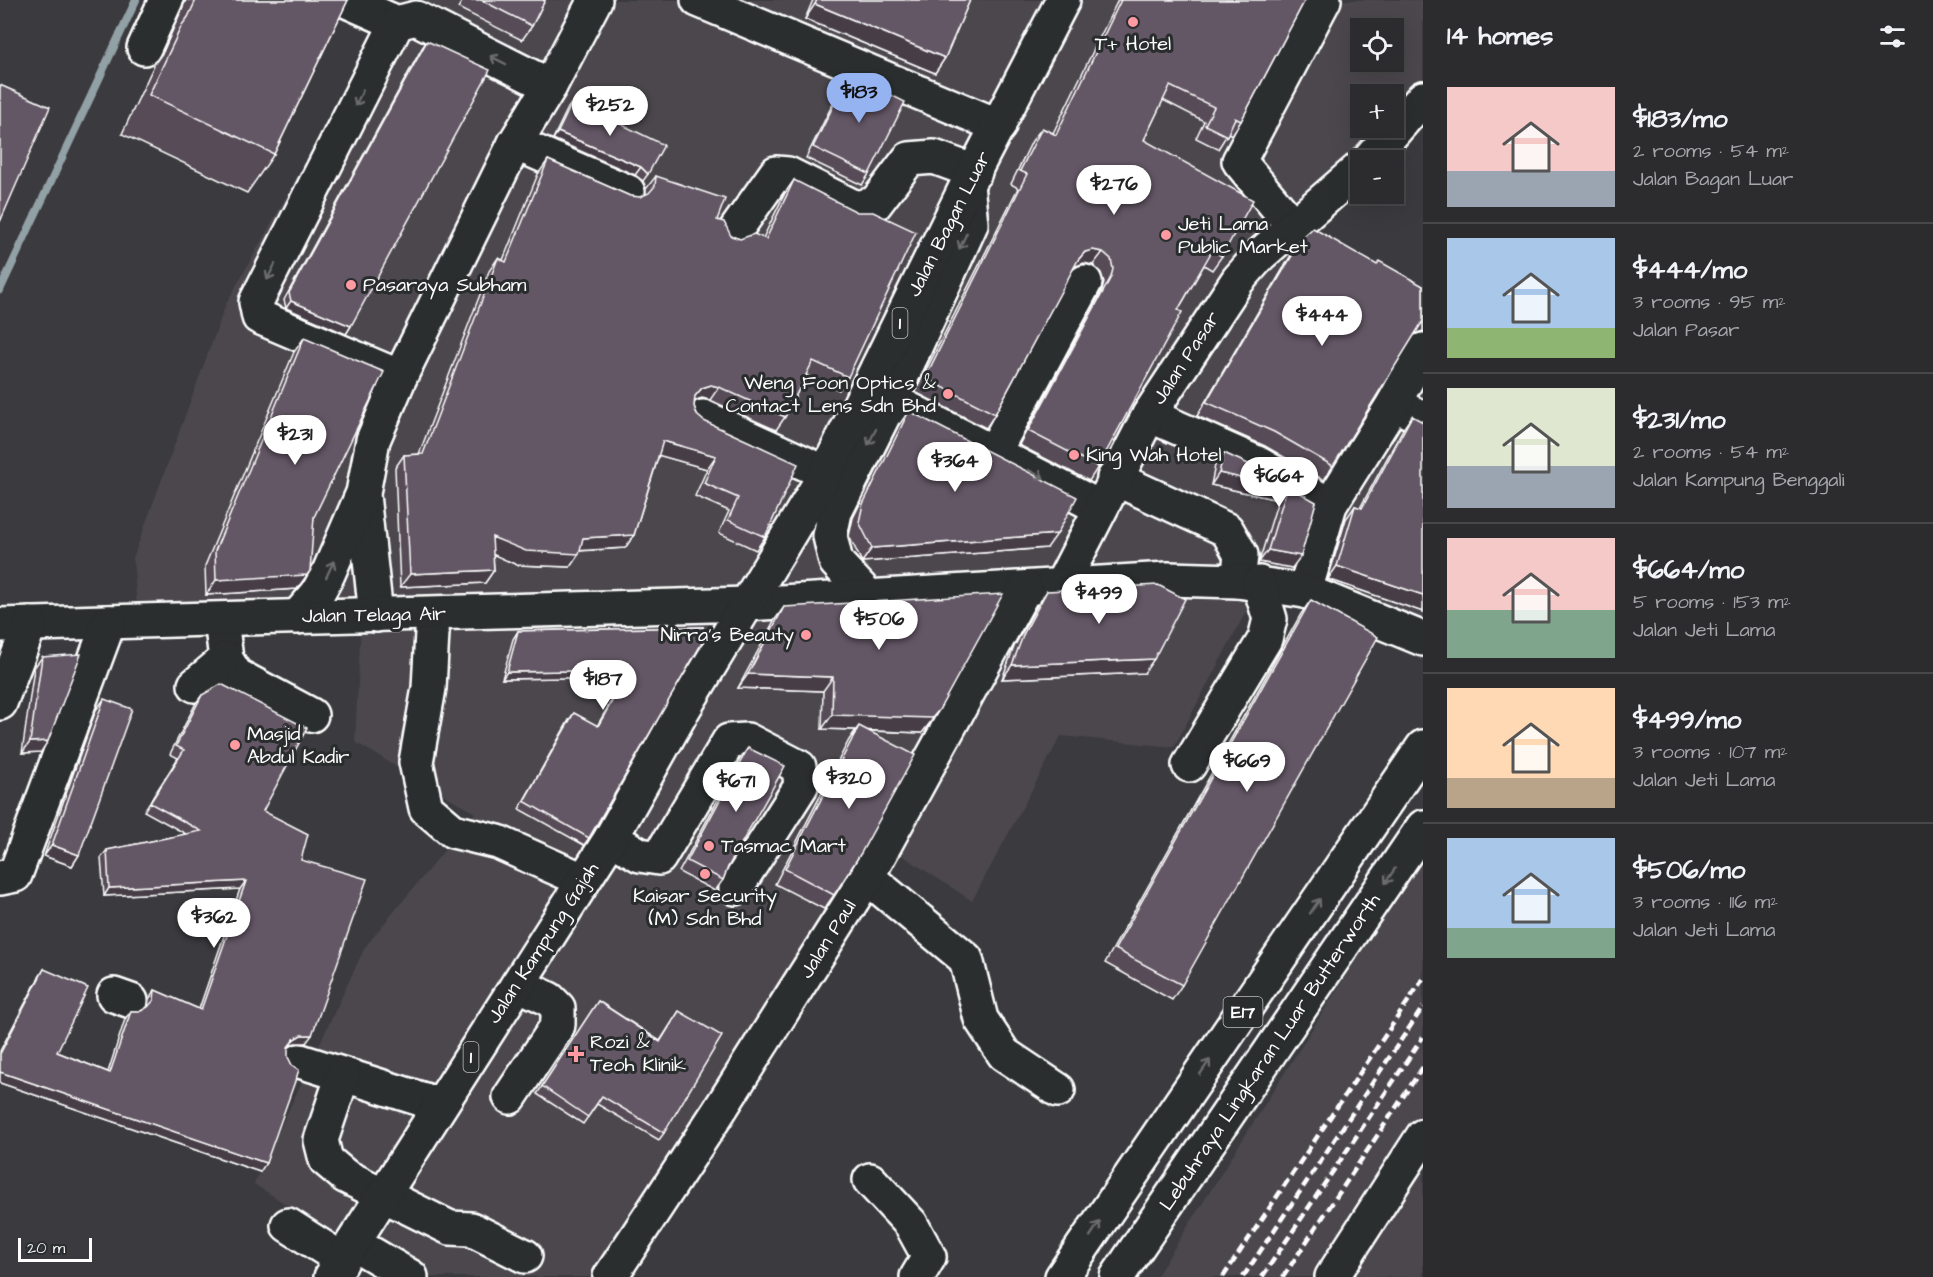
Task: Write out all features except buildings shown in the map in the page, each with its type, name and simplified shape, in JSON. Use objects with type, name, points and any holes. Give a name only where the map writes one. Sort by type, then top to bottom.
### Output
[{"type":"main road","points":[[144,48],[166,0]]},
{"type":"main road","points":[[345,0],[413,14],[550,86]]},
{"type":"main road","points":[[297,617],[317,594],[328,574],[363,493],[373,440],[400,377],[515,143],[550,86],[595,0]]},
{"type":"main road","points":[[698,0],[999,126]]},
{"type":"main road","name":"Jalan Bagan Luar","points":[[747,604],[826,473],[971,179],[1063,0]]},
{"type":"main road","points":[[1293,226],[1239,161],[1324,0]]},
{"type":"main road","points":[[400,377],[259,317],[256,302],[413,14]]},
{"type":"main road","points":[[1378,150],[1423,98]]},
{"type":"main road","points":[[515,143],[628,192]]},
{"type":"main road","points":[[733,234],[776,173],[788,174],[856,208],[875,204],[909,159],[934,157],[971,179],[971,224],[891,400],[835,512],[830,537],[836,562],[869,597]]},
{"type":"main road","name":"Jalan Pasar","points":[[1061,586],[1099,507],[1149,415],[1238,280],[1260,255],[1350,177]]},
{"type":"main road","points":[[994,453],[1085,282]]},
{"type":"main road","points":[[1305,591],[1330,505],[1394,403],[1423,350]]},
{"type":"main road","points":[[891,400],[1099,507]]},
{"type":"main road","points":[[1394,403],[1423,419]]},
{"type":"main road","points":[[1149,415],[1257,463],[1330,505]]},
{"type":"main road","points":[[703,417],[826,473]]},
{"type":"main road","points":[[1114,478],[1227,530],[1241,555],[1249,582],[1269,619],[1265,639],[1189,765]]},
{"type":"main road","points":[[363,493],[376,615]]},
{"type":"main road","name":"Jalan Telaga Air","points":[[15,624],[747,604],[1168,579],[1249,582],[1305,591],[1423,639]]},
{"type":"main road","name":"Jalan Paul","points":[[610,1277],[719,1111],[867,877],[1025,588]]},
{"type":"main road","name":"Jalan Kampung Gajah","points":[[342,1261],[611,838],[684,708],[747,604]]},
{"type":"main road","points":[[433,614],[429,688],[416,762],[426,808],[453,831],[498,842],[583,880]]},
{"type":"main road","points":[[221,620],[226,659],[236,675],[311,715]]},
{"type":"main road","points":[[0,878],[15,875],[109,622]]},
{"type":"main road","points":[[0,703],[15,624]]},
{"type":"main road","points":[[195,685],[226,659]]},
{"type":"main road","points":[[611,838],[640,855],[659,858],[729,741],[747,740],[799,767],[801,786],[736,888]]},
{"type":"main road","name":"E17","points":[[1062,1277],[1423,747]]},
{"type":"main road","name":"Lebuhraya Lingkaran Luar Butterworth","points":[[1117,1277],[1423,827]]},
{"type":"main road","points":[[867,877],[966,959],[981,1019],[1004,1054],[1058,1090]]},
{"type":"main road","points":[[510,1097],[558,1025],[558,1008],[549,999],[518,984]]},
{"type":"main road","points":[[300,1061],[440,1105]]},
{"type":"main road","points":[[343,1075],[321,1140],[326,1160],[345,1176],[450,1228],[471,1228],[525,1256]]},
{"type":"main road","points":[[1332,1277],[1423,1136]]},
{"type":"main road","points":[[870,1180],[911,1224],[929,1257],[917,1277]]},
{"type":"main road","points":[[288,1225],[342,1261],[411,1277]]},
{"type":"shaded area","points":[[1423,0],[1423,117],[1404,134],[1404,84],[1350,84],[1350,138],[1399,138],[1386,150],[1350,150],[1350,181],[1304,222],[1423,292],[1423,661],[1298,603],[1249,606],[1174,747],[1061,736],[972,901],[897,852],[627,1277],[401,1277],[254,1184],[365,947],[475,813],[355,742],[362,601],[137,608],[133,558],[226,304],[396,1]]},
{"type":"shaded area","points":[[1423,853],[1423,1277],[1156,1277]]},
{"type":"waterway","points":[[0,290],[136,0]]},
{"type":"railway","points":[[1223,1277],[1423,979]]},
{"type":"railway","points":[[1243,1277],[1423,1007]]},
{"type":"railway","points":[[1262,1277],[1423,1037]]},
{"type":"railway","points":[[1283,1277],[1423,1067]]},
{"type":"place","name":"T+ Hotel","points":[[1133,22]]},
{"type":"place","name":"Jeti Lama Public Market","points":[[1166,235]]},
{"type":"place","name":"Pasaraya Subham","points":[[351,285]]},
{"type":"place","name":"Weng Foon Optics & Contact Lens Sdn Bhd","points":[[948,394]]},
{"type":"place","name":"King Wah Hotel","points":[[1074,455]]},
{"type":"place","name":"Nirra's Beauty","points":[[806,635]]},
{"type":"place","name":"Masjid Abdul Kadir","points":[[235,745]]},
{"type":"place","name":"Tasmac Mart","points":[[709,846]]},
{"type":"place","name":"Kaisar Security (M) Sdn Bhd","points":[[705,874]]},
{"type":"place","name":"Rozi & Teoh Klinik","points":[[576,1054]]}]
